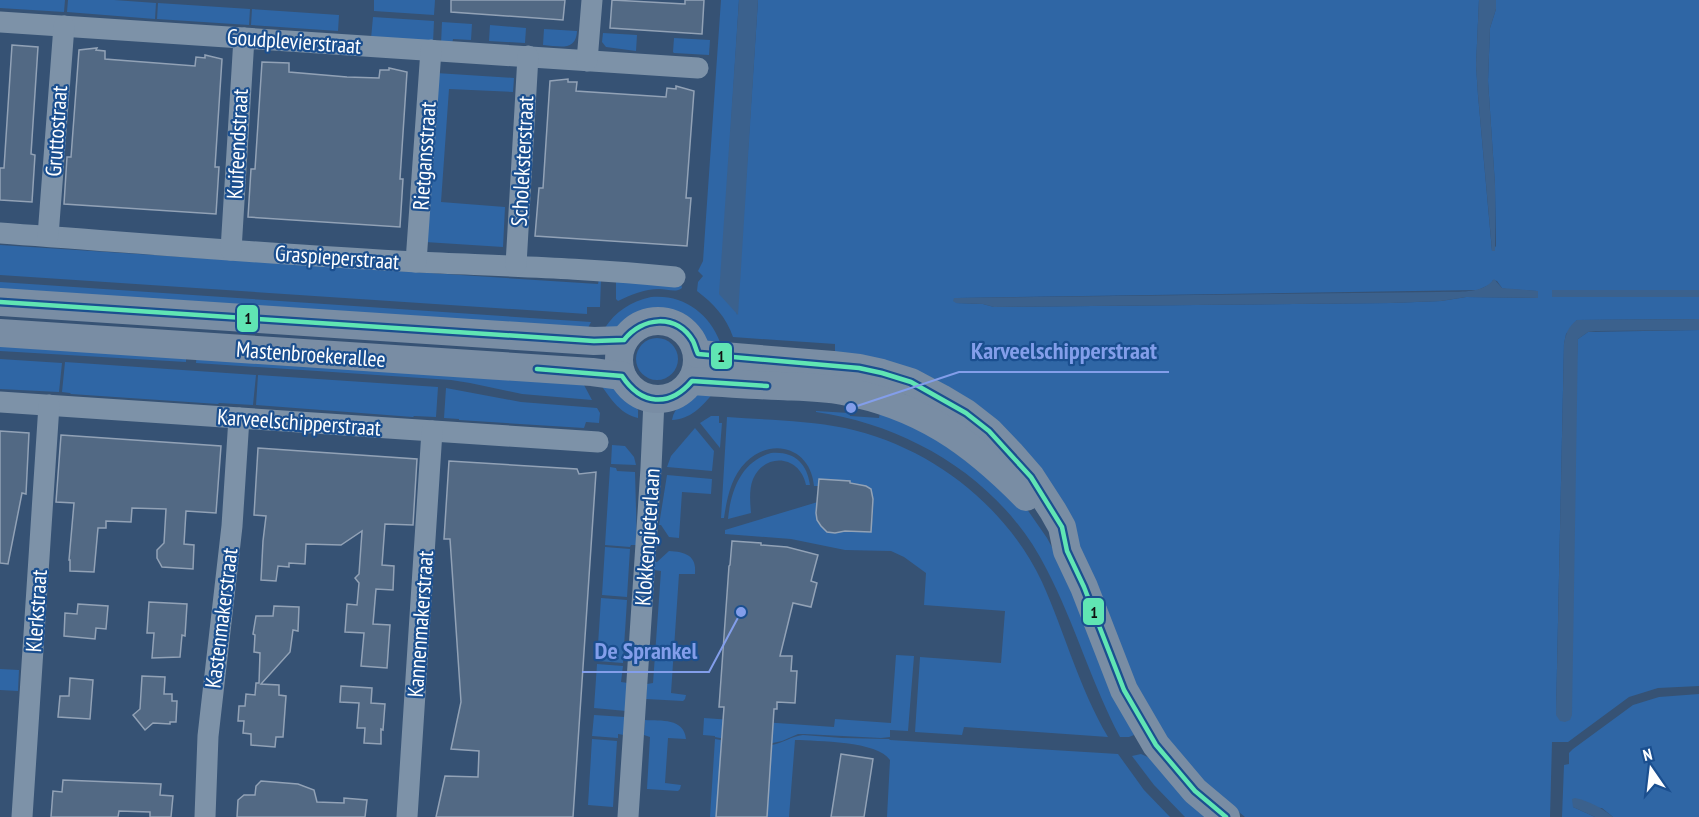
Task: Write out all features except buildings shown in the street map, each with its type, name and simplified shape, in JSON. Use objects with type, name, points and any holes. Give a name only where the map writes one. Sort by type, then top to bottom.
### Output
[{"type":"main road","name":"Mastenbroekerallee","points":[[0,302],[594,340],[624,340]]},
{"type":"main road","points":[[659,320],[673,323],[684,330],[693,341],[695,368],[682,392],[669,398],[654,400],[640,395],[629,387],[622,376],[619,364],[620,351],[624,340],[633,330],[645,323],[659,320]]},
{"type":"main road","name":"Mastenbroekerallee","points":[[0,333],[592,372],[622,376]]},
{"type":"main road","points":[[695,368],[867,396],[923,417],[978,451],[1026,497],[1067,551],[1084,587],[1124,690],[1156,745],[1195,791],[1226,817]]},
{"type":"street","points":[[587,61],[592,0]]},
{"type":"street","name":"Goudplevierstraat","points":[[0,22],[698,68]]},
{"type":"street","name":"Gruttostraat","points":[[48,236],[64,27]]},
{"type":"street","name":"Kuifeendstraat","points":[[231,250],[243,38]]},
{"type":"street","name":"Rietgansstraat","points":[[416,262],[431,50]]},
{"type":"street","name":"Scholeksterstraat","points":[[516,265],[528,56]]},
{"type":"street","name":"Graspieperstraat","points":[[0,232],[416,262],[612,270],[675,277]]},
{"type":"street","name":"Klokkengieterlaan","points":[[628,817],[654,400]]},
{"type":"street","name":"Karveelschipperstraat","points":[[0,402],[598,442]]},
{"type":"street","name":"Klerkstraat","points":[[22,817],[49,405]]},
{"type":"street","name":"Kastenmakerstraat","points":[[205,817],[208,736],[232,526],[238,418]]},
{"type":"street","name":"Kannenmakerstraat","points":[[407,817],[432,431]]},
{"type":"shaded area","points":[[0,0],[65,0],[64,12],[0,8]]},
{"type":"shaded area","points":[[68,0],[156,3],[155,19],[67,12]]},
{"type":"shaded area","points":[[374,0],[435,0],[434,15],[374,11]]},
{"type":"shaded area","points":[[721,0],[739,0],[724,235],[737,315],[758,0],[1479,0],[1476,65],[1492,251],[1496,246],[1495,185],[1488,81],[1490,28],[1496,9],[1496,0],[1699,0],[1699,290],[1552,290],[1553,297],[1699,297],[1699,319],[1577,320],[1566,334],[1556,715],[1578,339],[1588,332],[1699,330],[1699,686],[1658,688],[1629,697],[1568,742],[1552,742],[1550,817],[1245,817],[1204,783],[1165,740],[1136,686],[1065,519],[835,351],[835,344],[733,337],[719,311],[697,291],[698,282],[703,276],[698,271],[703,261]],"holes":[[[1493,280],[1497,281],[1502,288],[1537,291],[1537,298],[1466,297],[1441,301],[1391,303],[994,307],[983,304],[956,303],[958,298],[1478,290],[1491,284]]]},
{"type":"shaded area","points":[[739,0],[758,0],[738,315],[719,294]]},
{"type":"shaded area","points":[[1479,0],[1496,0],[1496,9],[1490,28],[1488,81],[1495,185],[1495,251],[1492,251],[1476,65]]},
{"type":"shaded area","points":[[158,3],[250,9],[249,25],[157,19]]},
{"type":"shaded area","points":[[252,9],[339,15],[338,31],[251,25]]},
{"type":"shaded area","points":[[373,17],[434,21],[433,43],[371,39]]},
{"type":"shaded area","points":[[442,22],[472,24],[471,40],[453,39],[452,44],[441,44]]},
{"type":"shaded area","points":[[490,25],[526,28],[525,43],[489,41]]},
{"type":"shaded area","points":[[544,29],[577,31],[576,38],[574,42],[566,46],[543,45]]},
{"type":"shaded area","points":[[603,33],[637,35],[636,51],[606,47],[602,42]]},
{"type":"shaded area","points":[[674,38],[710,40],[709,55],[674,53]]},
{"type":"shaded area","points":[[436,73],[514,78],[513,92],[449,89],[441,202],[505,207],[503,247],[425,242]]},
{"type":"shaded area","points":[[0,245],[598,284],[601,279],[600,307],[587,307],[587,314],[0,275]]},
{"type":"shaded area","points":[[1494,279],[1502,288],[1538,291],[1538,298],[1466,297],[1441,301],[1391,303],[994,307],[953,301],[954,298],[1461,292],[1483,288]]},
{"type":"shaded area","points":[[616,280],[681,284],[682,288],[674,291],[648,290],[618,301],[616,299]]},
{"type":"shaded area","points":[[0,282],[591,322],[586,332],[0,295]]},
{"type":"shaded area","points":[[1552,290],[1699,290],[1699,297],[1552,297]]},
{"type":"shaded area","points":[[651,297],[684,302],[702,314],[720,342],[707,342],[690,322],[667,312],[647,313],[636,317],[623,327],[604,329],[624,308]]},
{"type":"shaded area","points":[[1699,319],[1699,330],[1596,331],[1588,332],[1578,339],[1572,715],[1570,720],[1560,721],[1556,715],[1564,344],[1567,333],[1577,320]]},
{"type":"shaded area","points":[[0,337],[186,357],[186,362],[0,351]]},
{"type":"shaded area","points":[[657,338],[665,339],[672,344],[677,351],[677,367],[672,374],[665,379],[657,380],[649,379],[642,374],[637,367],[636,359],[637,351],[642,344],[649,339]]},
{"type":"shaded area","points":[[197,350],[584,385],[592,400],[522,394],[451,380],[196,363]]},
{"type":"shaded area","points":[[0,359],[62,363],[59,392],[0,389]]},
{"type":"shaded area","points":[[65,362],[256,375],[253,405],[62,392]]},
{"type":"shaded area","points":[[258,375],[438,387],[436,417],[256,405]]},
{"type":"shaded area","points":[[597,379],[616,384],[634,403],[638,410],[638,418],[620,408]]},
{"type":"shaded area","points":[[446,388],[521,402],[597,408],[600,413],[599,423],[586,422],[584,428],[444,418]]},
{"type":"shaded area","points":[[697,392],[713,393],[690,415],[672,420],[681,404]]},
{"type":"shaded area","points":[[881,408],[903,415],[1022,502],[1059,560],[1134,735],[1120,737],[1047,570],[1028,539],[1006,510],[980,485],[951,463],[920,445],[887,430],[852,419],[816,412],[849,413],[850,416],[879,418]]},
{"type":"shaded area","points":[[711,416],[719,416],[719,423],[722,423],[720,448],[700,423]]},
{"type":"shaded area","points":[[727,417],[816,423],[845,428],[906,449],[961,482],[986,504],[1026,554],[1042,582],[1080,680],[1108,737],[964,727],[962,735],[915,732],[920,657],[1001,663],[1005,611],[924,605],[926,573],[904,557],[891,551],[845,550],[791,539],[725,534],[725,530],[821,501],[818,517],[826,530],[871,532],[873,508],[872,495],[867,486],[814,486],[806,463],[789,450],[778,448],[767,449],[756,454],[741,468],[730,488],[724,518],[721,518]]},
{"type":"shaded area","points":[[695,428],[714,451],[712,471],[667,467],[671,456]]},
{"type":"shaded area","points":[[612,445],[625,446],[634,457],[636,465],[611,464]]},
{"type":"shaded area","points":[[771,453],[786,454],[798,460],[806,470],[810,485],[806,485],[797,468],[790,463],[773,461],[758,470],[753,479],[750,496],[751,513],[728,519],[739,478],[752,463]]},
{"type":"shaded area","points":[[610,467],[616,468],[617,471],[635,472],[637,545],[630,547],[605,545]]},
{"type":"shaded area","points":[[667,475],[712,479],[711,494],[682,492],[679,538],[669,537],[659,525]]},
{"type":"shaded area","points":[[605,547],[630,549],[627,597],[602,595]]},
{"type":"shaded area","points":[[669,551],[689,556],[695,568],[695,574],[679,574],[671,693],[686,695],[683,701],[646,699],[647,684],[653,683],[661,571],[655,570],[655,562]]},
{"type":"shaded area","points":[[601,598],[627,600],[623,663],[597,661]]},
{"type":"shaded area","points":[[896,655],[914,656],[908,731],[890,730],[890,737],[881,738],[798,734],[768,744],[750,744],[703,735],[704,718],[834,727],[835,719],[891,723]]},
{"type":"shaded area","points":[[597,664],[623,666],[621,682],[628,683],[626,711],[594,708]]},
{"type":"shaded area","points":[[0,669],[19,670],[18,691],[0,690]]},
{"type":"shaded area","points":[[1699,694],[1699,817],[1613,817],[1602,808],[1573,807],[1595,817],[1562,817],[1564,765],[1569,764],[1569,753],[1573,749],[1633,705],[1659,697]]},
{"type":"shaded area","points":[[594,715],[625,717],[624,735],[618,734],[618,738],[592,736]]},
{"type":"shaded area","points":[[645,720],[671,722],[681,727],[684,732],[686,739],[668,738],[665,783],[681,785],[678,791],[647,789],[650,737],[644,735]]},
{"type":"shaded area","points":[[803,735],[1118,754],[1144,790],[1170,817],[887,817],[890,760],[883,754],[873,749],[846,743],[795,740],[789,817],[710,817],[715,739],[765,746]]},
{"type":"shaded area","points":[[592,739],[617,741],[613,807],[588,805]]},
{"type":"shaded area","points":[[1141,754],[1150,758],[1209,817],[1185,817],[1154,785],[1132,756]]},
{"type":"shaded area","points":[[1572,799],[1595,805],[1613,817],[1595,817],[1573,807]]},
{"type":"transit line","name":"1","points":[[0,302],[594,341],[624,340],[640,327],[659,321],[678,326],[686,332],[693,341],[698,354],[859,368],[911,382],[966,413],[989,431],[1031,477],[1062,527],[1067,551],[1084,587],[1124,690],[1156,745],[1195,791],[1226,817]]},
{"type":"transit line","name":"1","points":[[537,369],[622,376],[638,393],[656,400],[674,396],[692,381],[767,386]]},
{"type":"place","name":"Karveelschipperstraat","points":[[851,408]]},
{"type":"place","name":"De Sprankel","points":[[741,612]]}]
